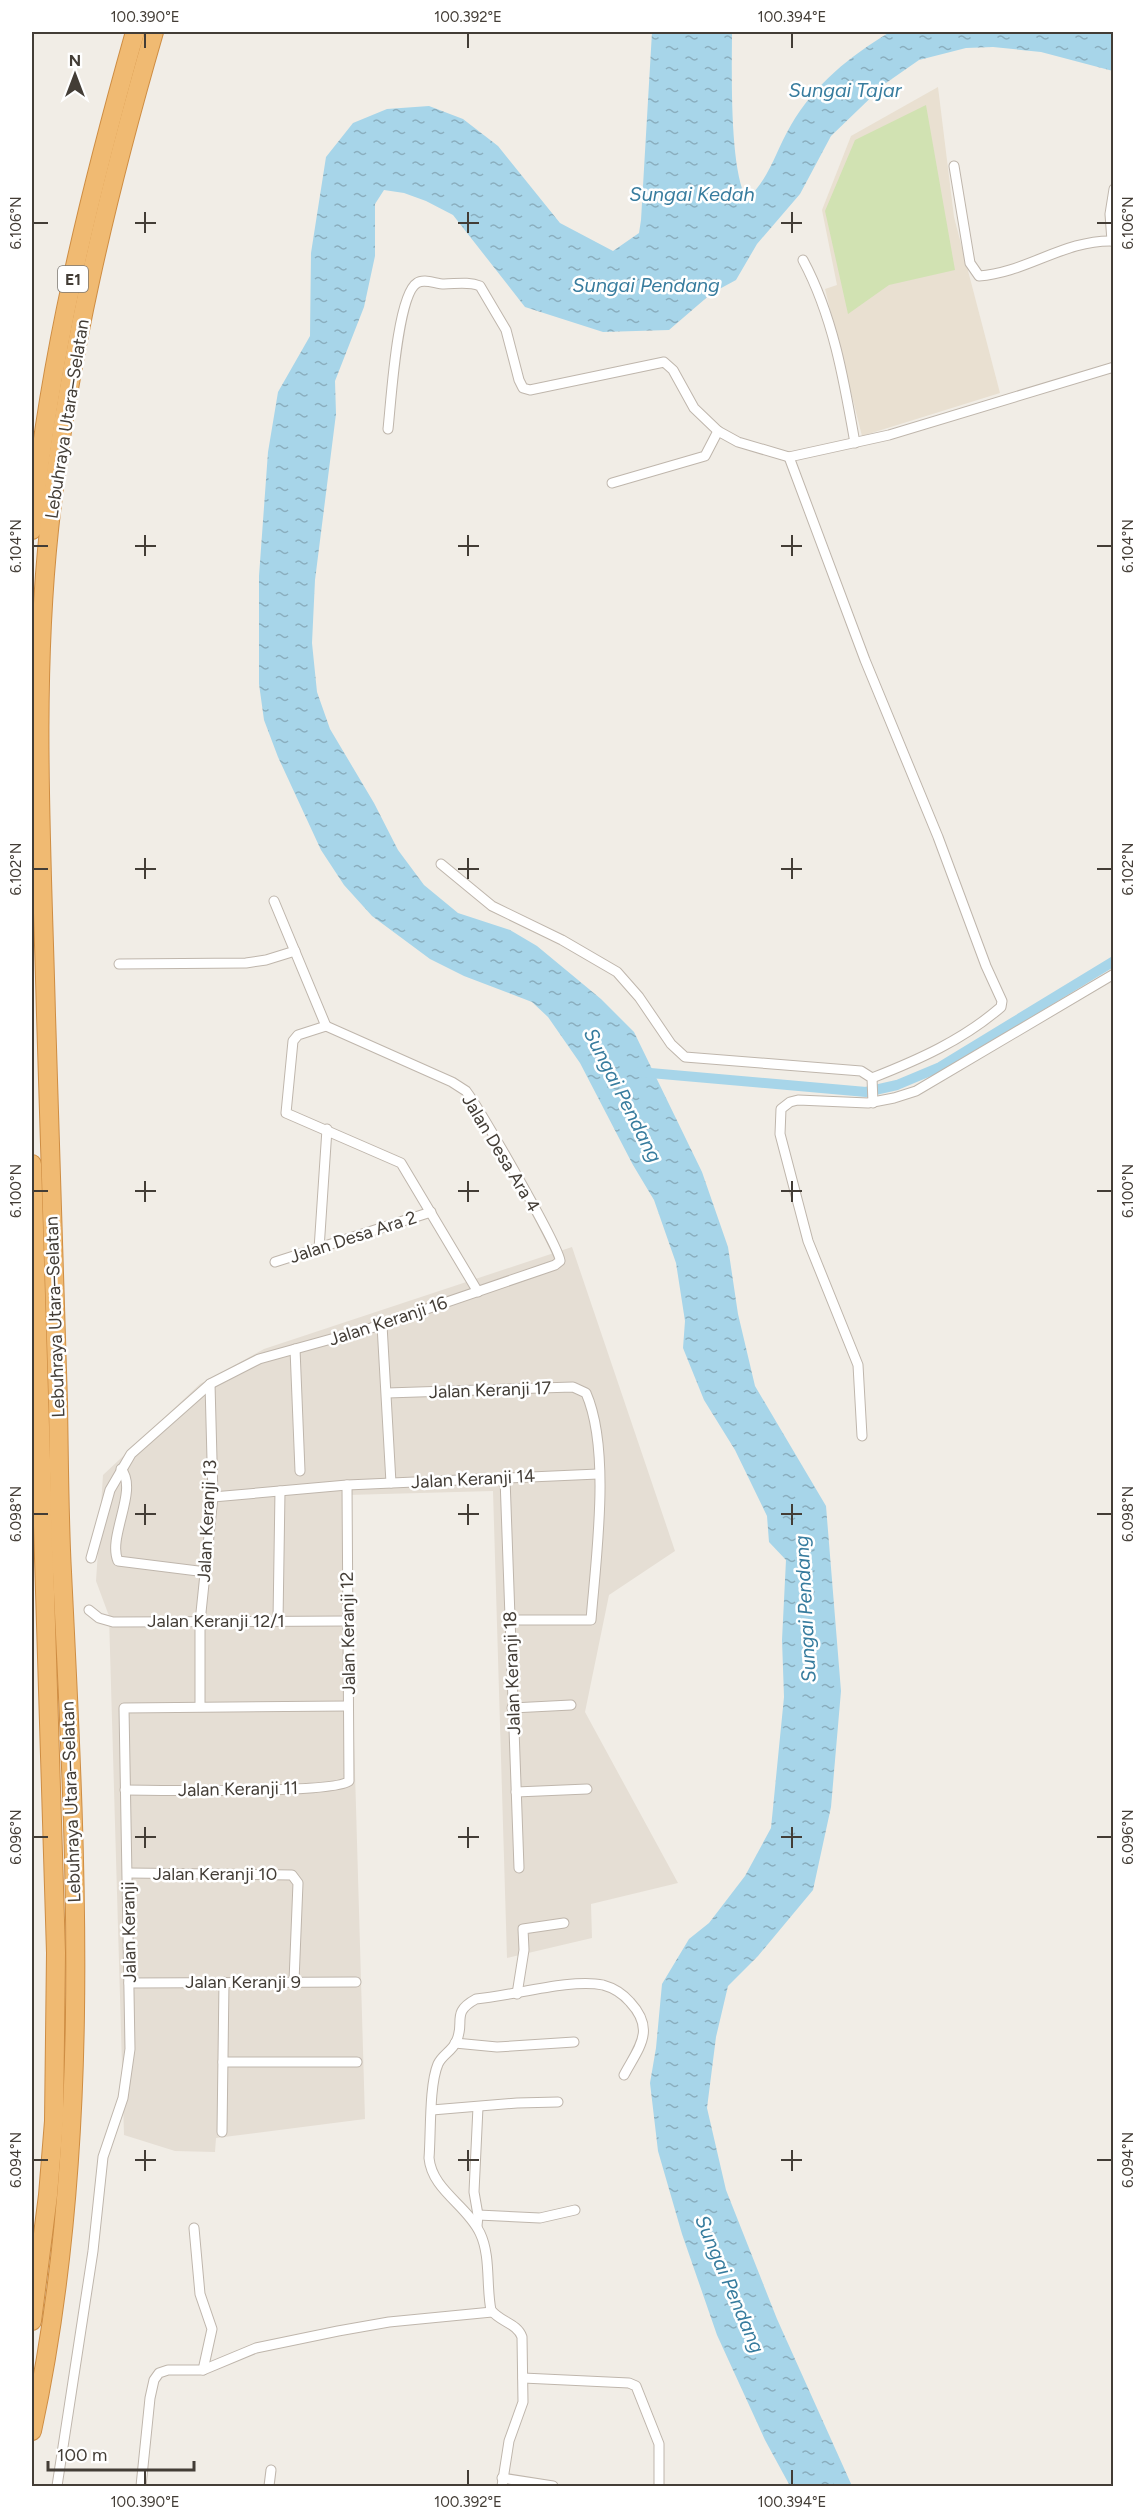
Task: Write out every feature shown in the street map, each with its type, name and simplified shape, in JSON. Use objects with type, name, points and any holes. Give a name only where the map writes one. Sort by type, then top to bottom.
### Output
[{"type":"highway","name":"Lebuhraya Utara–Selatan","points":[[32,530],[48,414],[68,302],[97,172],[135,32]]},
{"type":"highway","name":"Lebuhraya Utara–Selatan","points":[[32,2431],[62,2244],[72,2139],[74,2052],[73,1848],[46,1076],[40,803],[42,628],[50,529],[77,348],[106,212],[154,32]]},
{"type":"highway","name":"Lebuhraya Utara–Selatan","points":[[32,1164],[54,1879],[56,2065],[48,2195],[32,2321]]},
{"type":"street","points":[[954,166],[970,263],[979,276],[1010,269],[1081,243],[1113,241],[1110,213],[1113,189]]},
{"type":"street","points":[[803,260],[821,298],[842,371],[855,443]]},
{"type":"street","points":[[388,429],[401,314],[411,290],[422,281],[442,284],[471,283],[480,286],[506,330],[523,388],[530,390],[664,362],[673,370],[694,408],[718,432],[738,442],[789,457],[921,426],[1113,367]]},
{"type":"street","points":[[612,483],[705,456],[718,432]]},
{"type":"street","points":[[789,457],[870,671],[938,837],[986,966],[1002,1001],[999,1009],[946,1045],[872,1080]]},
{"type":"street","points":[[441,864],[492,906],[562,940],[617,972],[639,997],[671,1044],[685,1057],[854,1070],[867,1073],[872,1080],[872,1098]]},
{"type":"street","points":[[274,900],[326,1026],[298,1035],[292,1041],[286,1113],[401,1163],[478,1292]]},
{"type":"street","points":[[119,964],[246,963],[266,960],[295,951]]},
{"type":"street","points":[[862,1436],[858,1365],[808,1241],[782,1145],[779,1116],[785,1105],[798,1100],[906,1095],[932,1083],[1113,974]]},
{"type":"street","name":"Jalan Desa Ara 4","points":[[326,1026],[452,1082],[466,1091],[560,1254]]},
{"type":"street","points":[[319,1249],[327,1130]]},
{"type":"street","name":"Jalan Desa Ara 2","points":[[275,1262],[431,1212]]},
{"type":"street","name":"Jalan Keranji 16","points":[[91,1558],[107,1498],[131,1454],[210,1384],[259,1359],[382,1324],[555,1265],[560,1261],[560,1254]]},
{"type":"street","points":[[382,1324],[391,1483]]},
{"type":"street","points":[[295,1349],[300,1471]]},
{"type":"street","name":"Jalan Keranji 13","points":[[200,1706],[200,1622],[213,1497],[210,1384]]},
{"type":"street","name":"Jalan Keranji 17","points":[[387,1393],[573,1388],[583,1390],[588,1397],[596,1430],[598,1474]]},
{"type":"street","points":[[121,1469],[126,1486],[115,1547],[118,1561],[206,1572]]},
{"type":"street","points":[[510,1620],[591,1620],[599,1516],[598,1474]]},
{"type":"street","name":"Jalan Keranji 14","points":[[213,1497],[347,1485],[598,1474]]},
{"type":"street","name":"Jalan Keranji 18","points":[[505,1478],[519,1868]]},
{"type":"street","name":"Jalan Keranji 12","points":[[347,1485],[349,1781]]},
{"type":"street","points":[[278,1621],[280,1491]]},
{"type":"street","name":"Jalan Keranji 12/1","points":[[89,1610],[99,1618],[113,1622],[347,1621]]},
{"type":"street","points":[[513,1708],[572,1705]]},
{"type":"street","name":"Jalan Keranji","points":[[57,2487],[93,2251],[103,2157],[123,2098],[128,2074],[130,2043],[124,1711],[129,1706],[200,1706]]},
{"type":"street","points":[[200,1706],[348,1706]]},
{"type":"street","name":"Jalan Keranji 11","points":[[125,1790],[326,1787],[344,1785],[349,1781]]},
{"type":"street","points":[[516,1792],[587,1789]]},
{"type":"street","name":"Jalan Keranji 10","points":[[128,1874],[288,1874],[294,1877],[298,1883],[294,1981]]},
{"type":"street","points":[[517,1994],[524,1950],[523,1929],[564,1923]]},
{"type":"street","points":[[222,2132],[225,1982]]},
{"type":"street","name":"Jalan Keranji 9","points":[[129,1983],[356,1982]]},
{"type":"street","points":[[492,2312],[482,2236],[477,2226],[436,2180],[431,2171],[429,2158],[434,2075],[438,2065],[455,2043],[460,2012],[465,2005],[476,1999],[582,1983],[604,1985],[621,1994],[640,2014],[644,2026],[642,2041],[624,2075]]},
{"type":"street","points":[[455,2043],[497,2047],[574,2042]]},
{"type":"street","points":[[223,2062],[357,2062]]},
{"type":"street","points":[[432,2110],[558,2102]]},
{"type":"street","points":[[477,2226],[478,2215],[474,2192],[478,2107]]},
{"type":"street","points":[[478,2215],[540,2218],[574,2210]]},
{"type":"street","points":[[194,2228],[200,2294],[212,2329],[203,2370]]},
{"type":"street","points":[[141,2487],[154,2380],[164,2371],[203,2370],[268,2345],[390,2322],[492,2312],[519,2331],[522,2343],[523,2402],[509,2441],[502,2482],[554,2487]]},
{"type":"street","points":[[523,2378],[629,2383],[636,2386],[659,2444],[659,2487]]},
{"type":"street","points":[[269,2487],[271,2470]]},
{"type":"shaded area","points":[[938,87],[954,217],[1000,393],[862,436],[825,289],[837,285],[822,210],[851,136]]},
{"type":"shaded area","points":[[572,1247],[675,1551],[609,1595],[585,1712],[678,1883],[591,1904],[592,1938],[507,1958],[493,1491],[347,1495],[365,2119],[216,2138],[215,2152],[175,2151],[124,2135],[109,1616],[96,1581],[103,1475],[200,1384],[264,1349]]},
{"type":"green space","points":[[926,105],[955,270],[889,285],[848,314],[825,211],[855,140]]},
{"type":"water","name":"Sungai Pendang","points":[[652,32],[732,32],[734,144],[741,185],[747,200],[772,164],[791,125],[822,84],[847,61],[890,32],[1113,32],[1113,71],[1041,52],[993,47],[966,48],[919,60],[886,83],[831,136],[800,194],[757,244],[736,280],[712,293],[669,330],[603,332],[525,307],[453,215],[404,193],[384,190],[375,204],[375,256],[364,307],[335,381],[336,414],[315,580],[312,643],[317,692],[330,729],[374,803],[398,850],[424,885],[458,913],[510,930],[537,946],[601,999],[634,1032],[702,1172],[728,1247],[738,1314],[755,1386],[826,1506],[841,1691],[831,1807],[813,1890],[758,1956],[728,1986],[716,2037],[707,2108],[726,2190],[777,2319],[852,2486],[790,2486],[765,2440],[717,2335],[682,2234],[658,2151],[650,2083],[662,1984],[689,1939],[709,1923],[745,1876],[771,1828],[784,1697],[782,1640],[786,1560],[769,1542],[767,1516],[735,1450],[704,1400],[683,1348],[685,1321],[676,1263],[654,1200],[633,1165],[580,1063],[548,1017],[532,1002],[464,976],[430,959],[372,916],[344,885],[321,850],[278,757],[264,720],[259,684],[259,576],[268,452],[278,392],[310,336],[311,253],[326,157],[353,123],[387,109],[429,106],[463,119],[498,146],[560,223],[613,251],[639,233]]},
{"type":"waterway","points":[[639,1072],[866,1092],[897,1085],[940,1067],[1114,961]]},
{"type":"water label","name":"Sungai Tajar","points":[[845,90]]},
{"type":"water label","name":"Sungai Kedah","points":[[692,194]]}]
